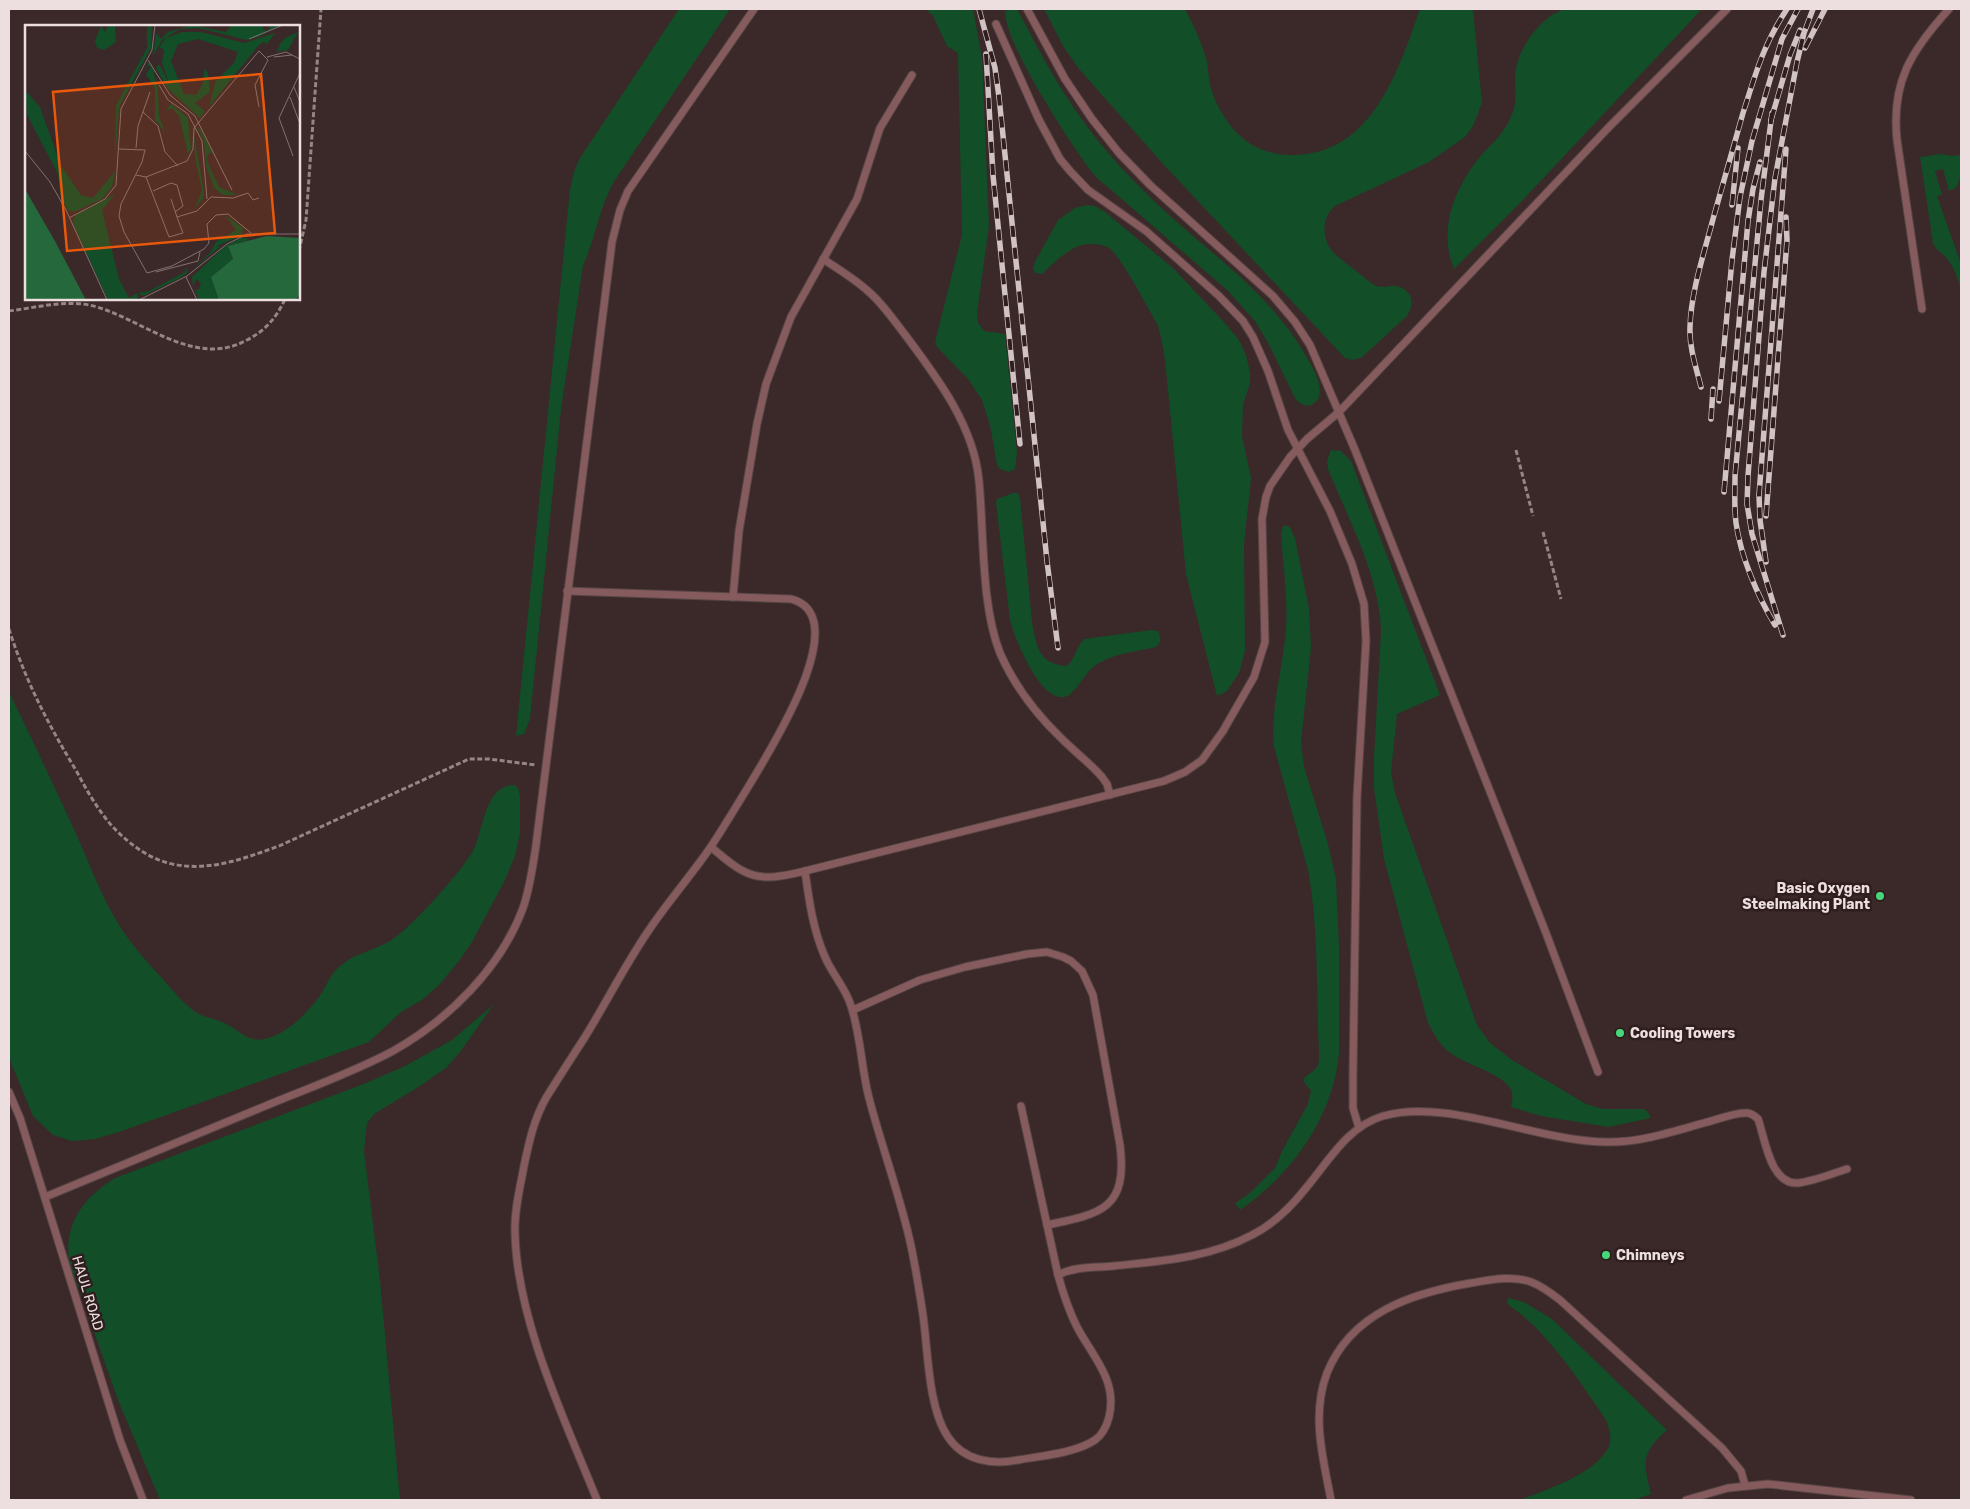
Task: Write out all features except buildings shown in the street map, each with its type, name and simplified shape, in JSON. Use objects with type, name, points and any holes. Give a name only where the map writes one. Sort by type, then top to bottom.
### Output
[{"type":"lane","points":[[45,1197],[394,1050],[440,1018],[478,981],[515,927],[523,907],[533,865],[612,242],[620,210],[628,191],[754,9]]},
{"type":"lane","points":[[1027,9],[1065,80],[1092,120],[1119,153],[1166,200],[1260,284],[1295,322],[1310,345],[1340,412],[1538,914],[1598,1072]]},
{"type":"lane","points":[[711,847],[734,866],[752,876],[771,878],[1164,781],[1195,766],[1209,752],[1254,678],[1265,642],[1263,510],[1270,486],[1298,449],[1340,412],[1609,127],[1727,9]]},
{"type":"lane","points":[[1922,309],[1897,140],[1896,104],[1897,95],[1909,62],[1930,30],[1948,9]]},
{"type":"lane","points":[[996,24],[1043,128],[1060,159],[1074,176],[1088,190],[1146,231],[1219,296],[1243,321],[1261,354],[1288,430],[1330,511],[1359,585],[1366,619],[1357,797],[1352,1082],[1354,1108],[1359,1128]]},
{"type":"lane","points":[[732,597],[739,531],[757,424],[766,384],[791,317],[856,199],[880,128],[912,75]]},
{"type":"lane","points":[[822,259],[858,282],[880,303],[928,366],[955,408],[966,429],[976,460],[987,589],[992,621],[1000,652],[1029,703],[1062,739],[1102,777],[1110,795]]},
{"type":"lane","points":[[567,591],[791,599],[804,604],[812,614],[814,622],[814,642],[809,668],[789,715],[711,847],[646,935],[540,1108],[532,1132],[518,1198],[516,1217],[516,1248],[526,1305],[546,1373],[597,1500]]},
{"type":"lane","points":[[805,871],[812,912],[824,954],[843,987],[852,1010],[870,1100],[909,1236],[920,1293],[934,1397],[939,1420],[954,1446],[970,1457],[996,1463],[1067,1451],[1096,1440],[1105,1428],[1111,1398],[1109,1386],[1101,1367],[1070,1313],[1058,1275],[1020,1106]]},
{"type":"lane","points":[[852,1010],[920,980],[1027,954],[1055,954],[1071,961],[1082,971],[1088,981],[1096,1009],[1120,1145],[1122,1178],[1116,1194],[1098,1212],[1081,1218],[1047,1225]]},
{"type":"lane","name":"HAUL ROAD","points":[[9,1092],[20,1118],[120,1440],[143,1500]]},
{"type":"lane","points":[[1058,1275],[1083,1268],[1170,1260],[1197,1255],[1252,1235],[1281,1216],[1291,1206],[1341,1144],[1359,1128],[1383,1116],[1396,1113],[1427,1112],[1459,1116],[1559,1138],[1585,1142],[1617,1142],[1644,1138],[1748,1113],[1758,1119],[1774,1168],[1784,1180],[1797,1183],[1847,1169]]},
{"type":"lane","points":[[1330,1500],[1319,1426],[1320,1403],[1327,1374],[1335,1356],[1345,1342],[1354,1332],[1379,1313],[1411,1297],[1460,1285],[1511,1279],[1532,1282],[1560,1300],[1722,1448],[1741,1471],[1745,1485]]},
{"type":"lane","points":[[1686,1500],[1719,1490],[1745,1485],[1777,1485],[1911,1500]]},
{"type":"path","points":[[300,247],[306,220],[321,9]]},
{"type":"path","points":[[9,311],[60,304],[88,305],[120,316],[179,343],[212,349],[227,348],[252,338],[264,330],[284,300]]},
{"type":"path","points":[[1516,450],[1533,516]]},
{"type":"path","points":[[1543,532],[1561,599]]},
{"type":"path","points":[[9,629],[20,661],[41,710],[104,816],[134,847],[167,863],[208,866],[247,858],[279,846],[468,759],[494,759],[546,766]]},
{"type":"green space","points":[[679,9],[730,9],[615,180],[601,211],[583,266],[561,409],[530,719],[524,734],[516,736],[570,189],[580,158]]},
{"type":"green space","points":[[928,9],[973,9],[982,58],[989,226],[977,313],[978,323],[984,331],[1005,334],[1017,453],[1015,469],[1009,472],[1000,469],[997,465],[990,425],[982,400],[968,379],[937,347],[935,342],[962,235],[958,53],[947,46]]},
{"type":"green space","points":[[1006,9],[1017,9],[1063,91],[1087,126],[1115,160],[1166,212],[1253,289],[1290,332],[1316,374],[1320,394],[1318,400],[1313,404],[1306,406],[1296,400],[1255,321],[1227,290],[1103,184],[1091,171],[1051,111],[1023,63],[1006,22]]},
{"type":"green space","points":[[1044,9],[1185,9],[1204,52],[1213,95],[1230,125],[1242,138],[1257,148],[1283,155],[1292,155],[1320,151],[1343,141],[1362,125],[1378,105],[1391,82],[1420,9],[1473,9],[1482,103],[1473,126],[1465,137],[1429,162],[1335,206],[1327,216],[1325,223],[1324,229],[1327,243],[1335,254],[1374,285],[1400,287],[1410,295],[1412,302],[1407,316],[1361,358],[1352,360],[1345,358],[1164,165],[1079,69],[1063,46]]},
{"type":"green space","points":[[1564,9],[1702,9],[1521,202],[1454,269],[1449,254],[1448,225],[1456,197],[1469,171],[1506,127],[1512,115],[1515,99],[1516,69],[1525,44],[1542,23],[1551,15]]},
{"type":"green space","points":[[1961,153],[1961,175],[1956,188],[1949,191],[1943,169],[1935,171],[1942,195],[1937,196],[1961,264],[1961,290],[1950,263],[1933,243],[1920,157],[1941,154],[1952,156]]},
{"type":"green space","points":[[1087,205],[1095,206],[1105,212],[1173,268],[1239,340],[1246,355],[1250,372],[1250,383],[1243,405],[1242,436],[1251,478],[1244,544],[1245,651],[1239,673],[1227,691],[1217,696],[1186,574],[1165,360],[1158,326],[1135,284],[1114,253],[1106,246],[1090,244],[1074,248],[1059,258],[1042,274],[1035,273],[1033,267],[1058,220],[1075,208]]},
{"type":"green space","points":[[1331,450],[1341,451],[1351,461],[1440,695],[1397,714],[1391,772],[1395,793],[1477,1025],[1490,1043],[1512,1060],[1586,1104],[1603,1109],[1643,1109],[1647,1111],[1651,1118],[1608,1127],[1541,1116],[1511,1107],[1512,1093],[1510,1088],[1491,1073],[1464,1061],[1445,1049],[1428,1023],[1384,859],[1374,788],[1381,631],[1379,610],[1375,589],[1362,548],[1328,469],[1327,461]]},
{"type":"green space","points":[[1018,493],[1020,498],[1032,622],[1040,653],[1044,658],[1057,665],[1067,666],[1084,639],[1151,630],[1158,631],[1160,635],[1160,641],[1156,647],[1121,654],[1101,662],[1092,668],[1069,695],[1059,697],[1049,692],[1040,683],[1031,670],[1017,641],[1010,620],[996,503],[997,499]]},
{"type":"green space","points":[[1285,525],[1290,527],[1295,538],[1309,609],[1311,648],[1301,742],[1304,767],[1328,844],[1336,879],[1339,945],[1339,1053],[1335,1077],[1328,1100],[1319,1122],[1307,1142],[1293,1162],[1277,1179],[1240,1210],[1235,1203],[1250,1193],[1275,1168],[1282,1151],[1308,1104],[1311,1090],[1306,1085],[1304,1079],[1318,1065],[1319,1059],[1316,938],[1312,893],[1308,870],[1274,747],[1273,732],[1275,703],[1286,629],[1286,593],[1281,534],[1282,528]]},
{"type":"green space","points":[[9,692],[101,891],[123,930],[148,963],[187,1005],[197,1013],[224,1023],[249,1038],[265,1039],[288,1028],[314,1003],[333,973],[340,966],[351,958],[388,942],[421,914],[468,859],[474,849],[492,799],[505,786],[515,785],[519,790],[520,798],[520,833],[515,856],[505,880],[472,942],[459,961],[440,984],[422,1000],[401,1012],[369,1042],[95,1139],[72,1141],[53,1135],[33,1116],[9,1058]]},
{"type":"green space","points":[[494,1004],[460,1052],[446,1068],[374,1114],[367,1123],[364,1151],[380,1280],[400,1500],[160,1500],[118,1400],[69,1261],[68,1247],[70,1235],[78,1212],[94,1194],[115,1178],[366,1083],[405,1066],[452,1040]]},
{"type":"green space","points":[[1508,1298],[1524,1302],[1552,1319],[1667,1430],[1652,1445],[1646,1459],[1646,1474],[1651,1494],[1634,1500],[1520,1500],[1568,1481],[1591,1467],[1609,1447],[1610,1435],[1606,1420],[1574,1374],[1537,1329],[1507,1303]]},
{"type":"railway","points":[[979,9],[995,68],[999,97],[1047,561],[1058,648]]},
{"type":"railway","points":[[1701,387],[1693,357],[1690,334],[1695,286],[1752,85],[1766,47],[1787,9]]},
{"type":"railway","points":[[1719,401],[1732,260],[1740,197],[1752,141],[1782,39],[1798,9]]},
{"type":"railway","points":[[1783,635],[1752,534],[1747,504],[1748,476],[1764,272],[1775,178],[1797,62],[1804,33],[1813,9]]},
{"type":"railway","points":[[1805,48],[1825,9]]},
{"type":"railway","points":[[1771,120],[1790,55],[1800,30]]},
{"type":"railway","points":[[986,54],[993,175],[1020,444]]},
{"type":"railway","points":[[1772,113],[1761,200],[1735,476],[1735,500],[1738,536],[1746,562],[1756,589],[1775,625]]},
{"type":"railway","points":[[1732,205],[1738,148]]},
{"type":"railway","points":[[1766,562],[1760,520],[1759,495],[1786,149]]},
{"type":"railway","points":[[1724,492],[1748,221],[1760,162]]},
{"type":"railway","points":[[1766,516],[1787,240],[1786,217]]},
{"type":"railway","points":[[1711,419],[1713,389]]},
{"type":"place","name":"Basic Oxygen Steelmaking Plant","points":[[1880,896]]},
{"type":"place","name":"Cooling Towers","points":[[1620,1033]]},
{"type":"place","name":"Chimneys","points":[[1606,1255]]}]
